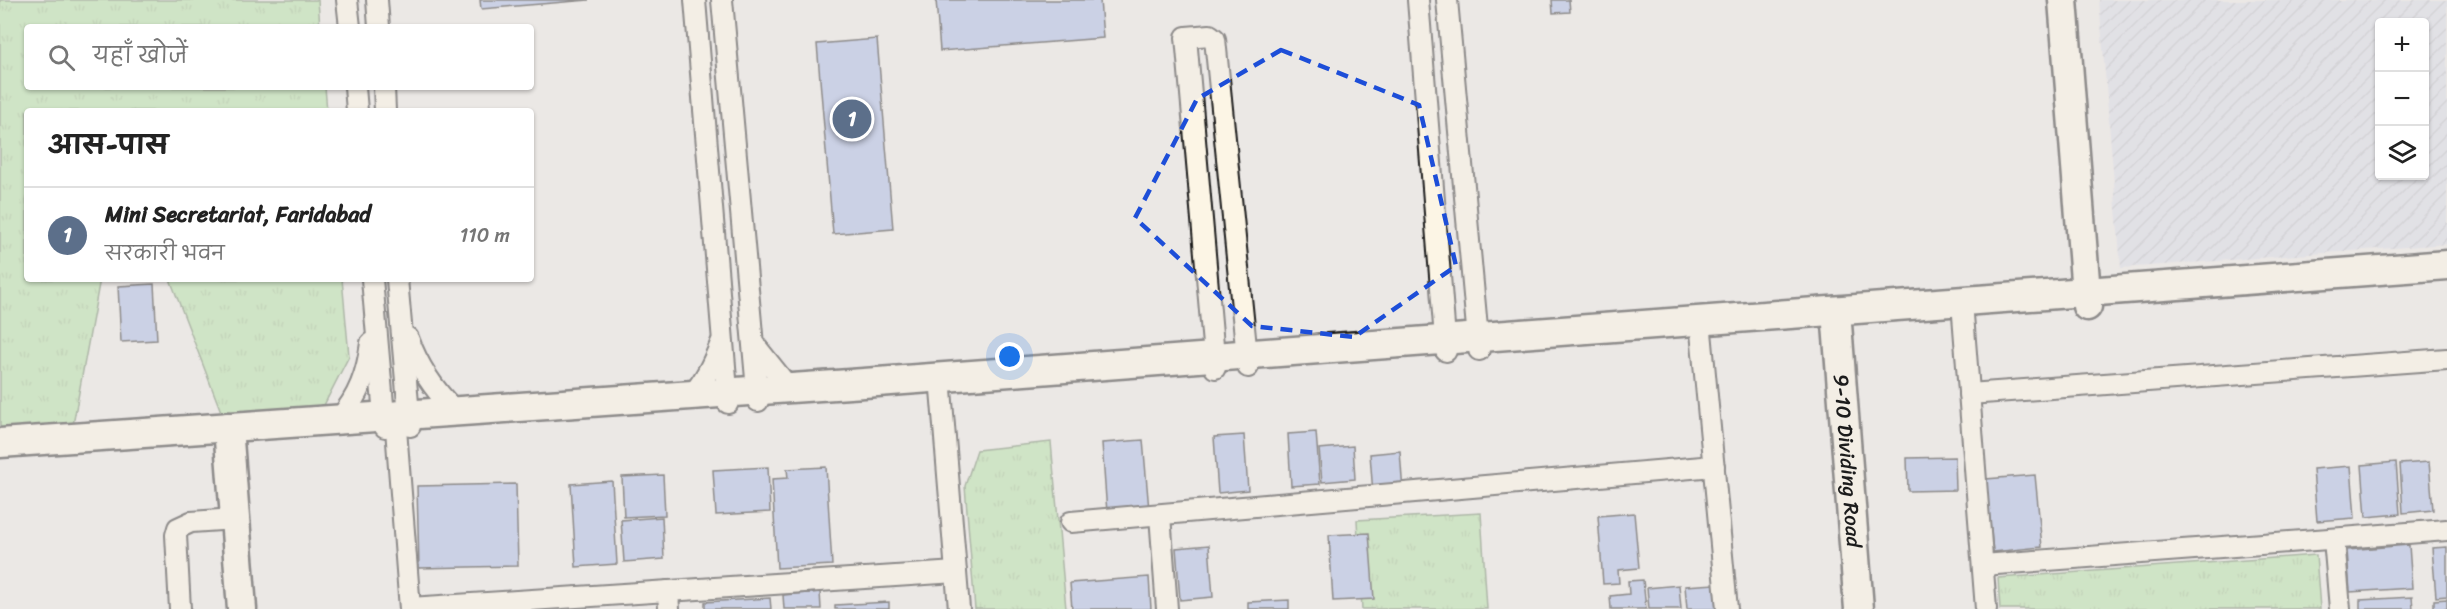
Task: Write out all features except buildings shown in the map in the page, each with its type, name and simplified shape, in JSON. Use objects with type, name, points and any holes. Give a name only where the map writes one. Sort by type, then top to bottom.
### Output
[{"type":"street","points":[[347,0],[350,24]]},
{"type":"street","points":[[377,0],[379,24]]},
{"type":"street","points":[[695,0],[728,399]]},
{"type":"street","points":[[722,0],[758,397]]},
{"type":"street","points":[[1418,0],[1446,347]]},
{"type":"street","points":[[1447,0],[1478,345]]},
{"type":"street","points":[[2063,0],[2087,299]]},
{"type":"street","points":[[1215,364],[1186,37],[1210,35],[1215,39],[1247,362]]},
{"type":"street","points":[[355,90],[357,108]]},
{"type":"street","points":[[384,90],[385,108]]},
{"type":"street","points":[[0,443],[228,434],[1247,362],[2087,299],[2447,265]]},
{"type":"street","points":[[1836,318],[1963,315],[2087,299],[2447,279]]},
{"type":"street","points":[[372,282],[375,314],[397,423]]},
{"type":"street","points":[[398,282],[400,319],[397,423],[410,608],[669,600],[956,572]]},
{"type":"street","points":[[339,419],[354,401],[365,370],[375,314]]},
{"type":"street","points":[[1963,315],[1986,609]]},
{"type":"street","name":"9-10 Dividing Road","points":[[1836,318],[1859,609]]},
{"type":"street","points":[[400,319],[416,360],[440,396],[455,411]]},
{"type":"street","points":[[1700,327],[1727,609]]},
{"type":"street","points":[[691,395],[713,363],[723,339]]},
{"type":"street","points":[[753,343],[789,388]]},
{"type":"street","points":[[1969,394],[2447,359]]},
{"type":"street","points":[[758,397],[789,388],[941,384]]},
{"type":"street","points":[[941,384],[959,609]]},
{"type":"street","points":[[0,456],[228,434],[339,419],[397,423],[455,411],[691,395],[728,399]]},
{"type":"street","points":[[228,434],[242,609]]},
{"type":"street","points":[[1071,522],[1713,466]]},
{"type":"street","points":[[1160,515],[1167,609]]},
{"type":"street","points":[[180,609],[176,535],[178,528],[191,522],[235,519]]},
{"type":"street","points":[[1983,565],[2447,530]]},
{"type":"street","points":[[2334,539],[2340,609]]},
{"type":"highlighted area","points":[[1281,50],[1419,105],[1456,266],[1354,337],[1252,326],[1135,218],[1197,99]]},
{"type":"shaded area","points":[[2099,0],[2447,0],[2447,244],[2121,268]]},
{"type":"green space","points":[[0,0],[318,0],[320,24],[24,24],[24,90],[325,90],[327,108],[24,108],[24,282],[99,282],[73,425],[0,432]]},
{"type":"green space","points":[[171,282],[342,282],[349,356],[321,411],[225,422]]},
{"type":"green space","points":[[1051,442],[1066,609],[975,609],[965,486],[977,450]]},
{"type":"green space","points":[[1481,513],[1487,609],[1362,609],[1357,520]]},
{"type":"green space","points":[[2316,555],[2320,609],[2000,609],[1998,578]]},
{"type":"place","name":"Mini Secretariat, Faridabad","points":[[852,119]]}]
